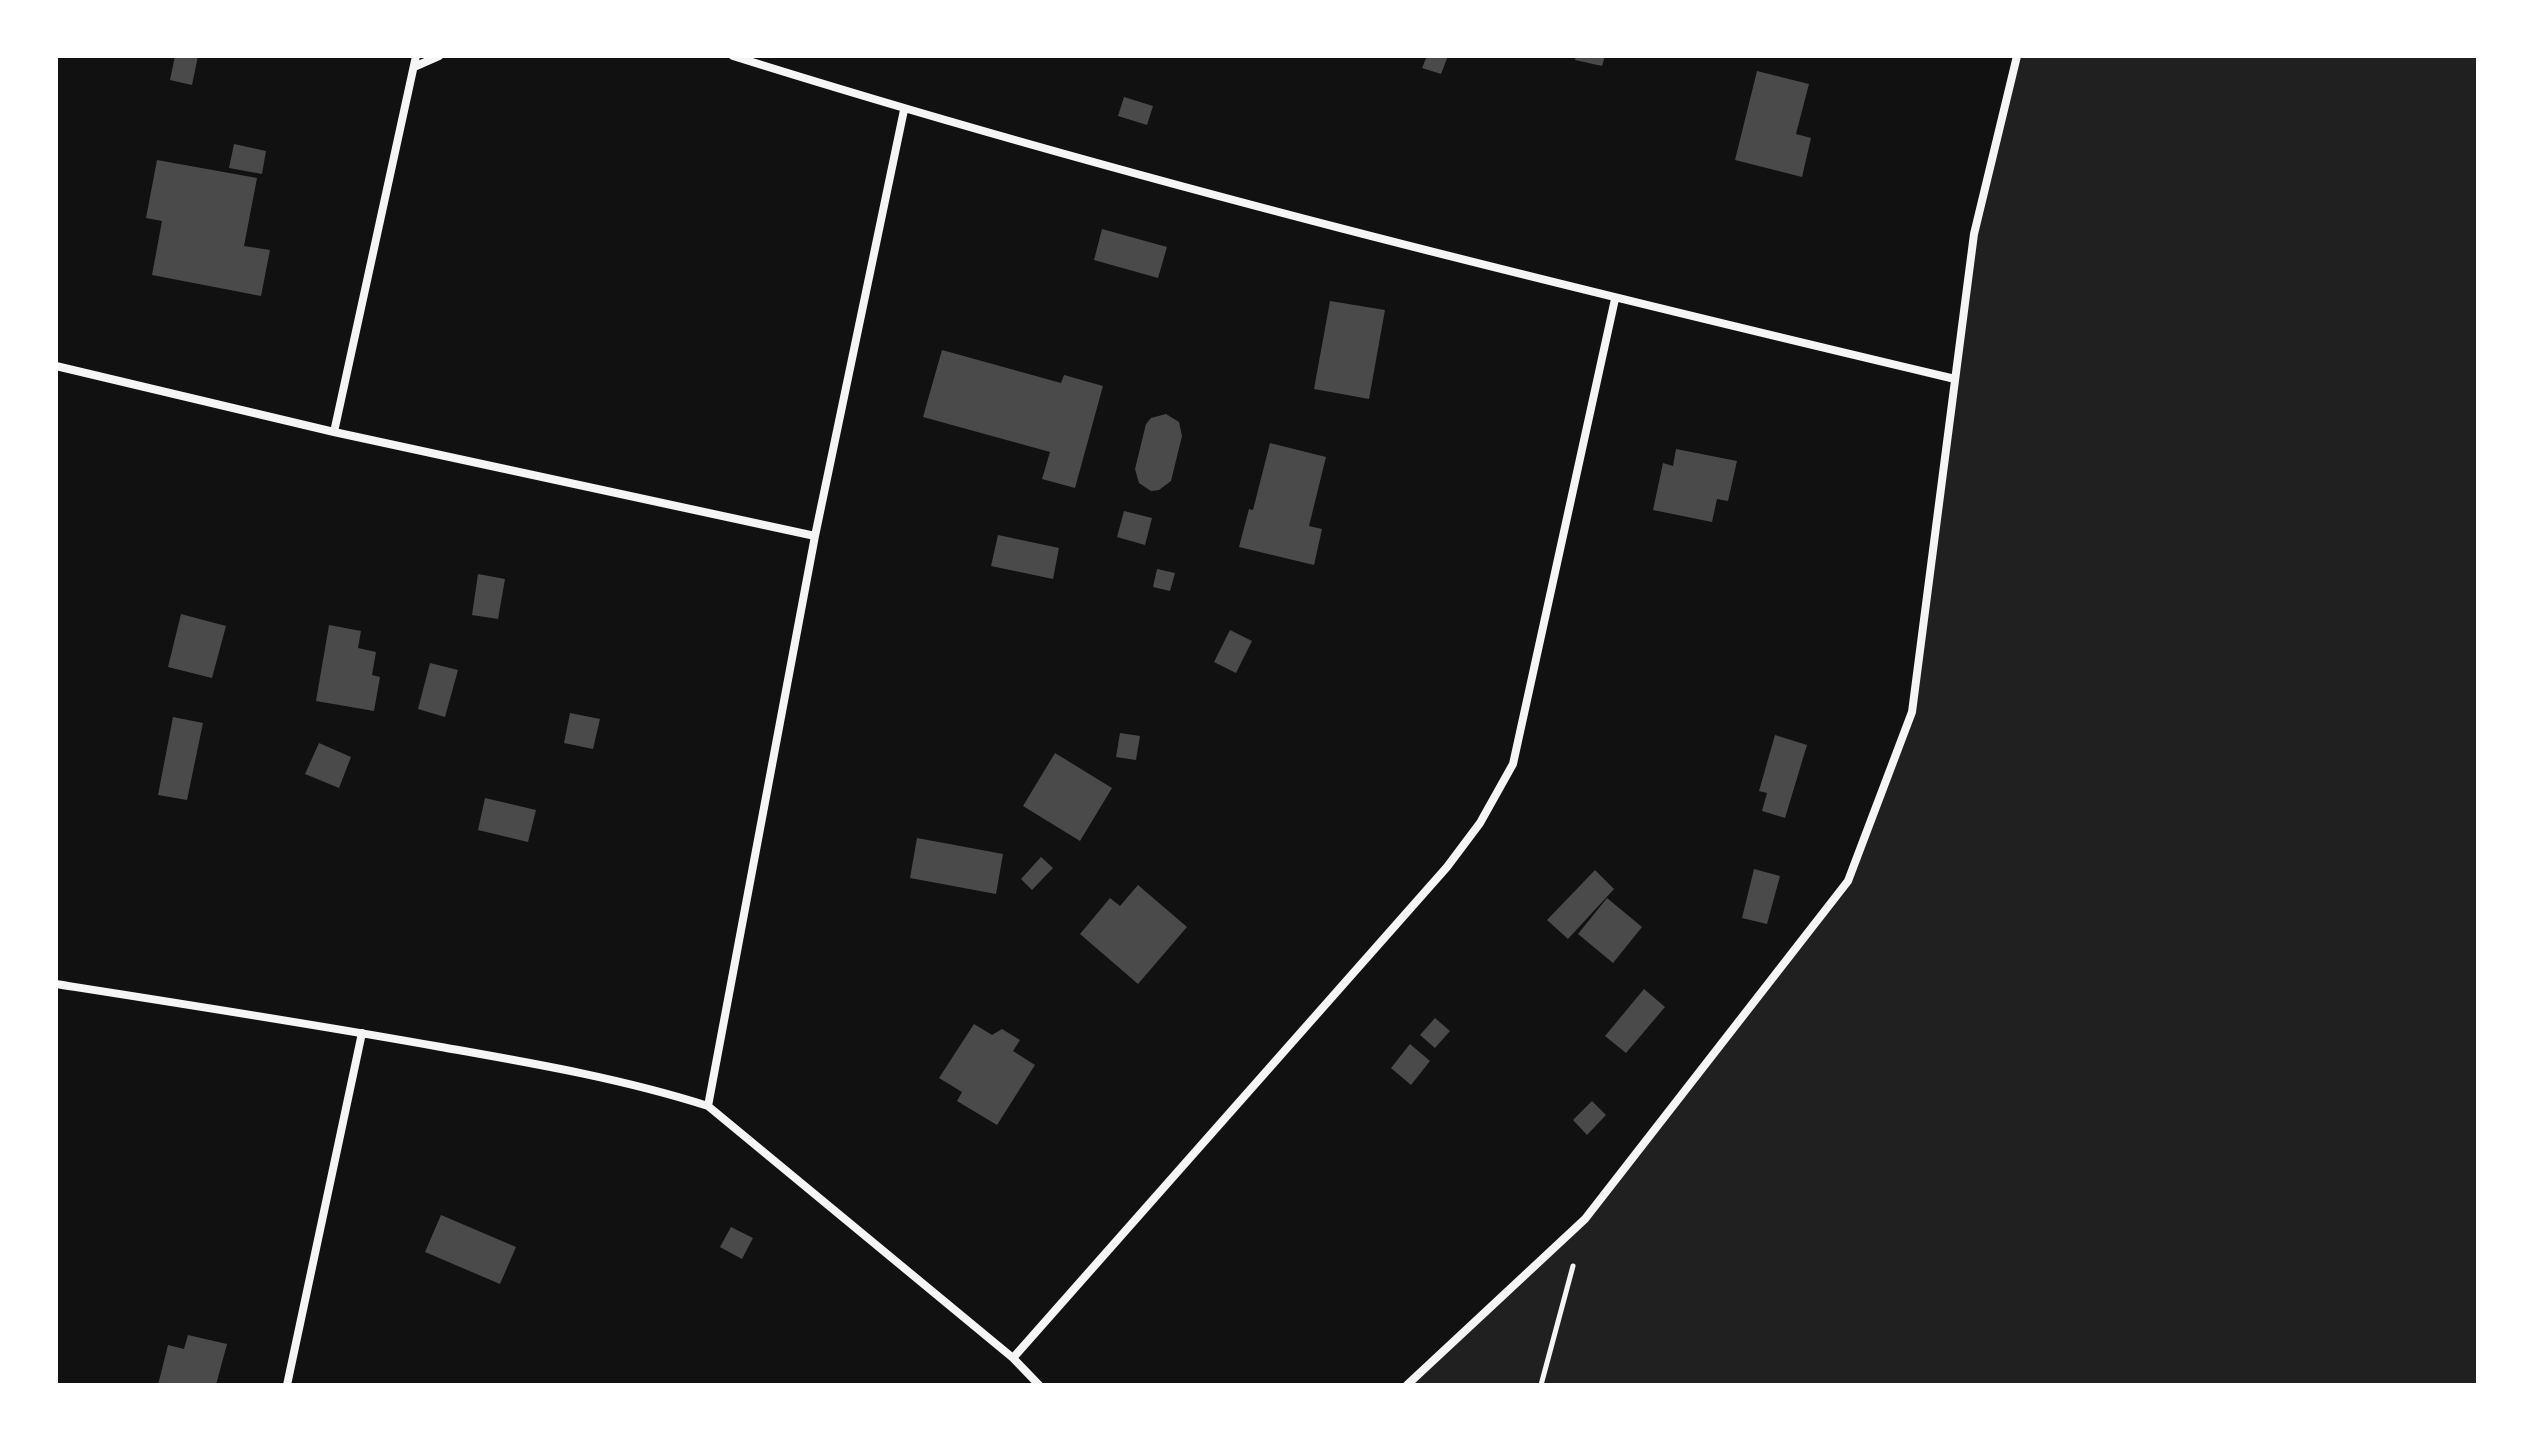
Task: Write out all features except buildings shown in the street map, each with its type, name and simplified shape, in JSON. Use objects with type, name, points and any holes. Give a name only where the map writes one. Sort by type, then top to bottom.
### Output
[{"type":"street","points":[[334,432],[416,56]]},
{"type":"street","points":[[414,67],[439,56]]},
{"type":"street","points":[[733,56],[904,110],[1615,299],[1955,379]]},
{"type":"street","points":[[1407,1385],[1585,1219],[1848,881],[1912,712],[1974,234],[2017,56]]},
{"type":"street","points":[[708,1106],[815,536],[904,110]]},
{"type":"street","points":[[1013,1358],[1447,867],[1480,823],[1513,764],[1615,299]]},
{"type":"street","points":[[56,366],[334,432],[815,536]]},
{"type":"street","points":[[56,984],[587,1073],[708,1106],[1013,1358],[1039,1385]]},
{"type":"street","points":[[287,1385],[362,1033]]},
{"type":"path","points":[[1541,1385],[1573,1265]]},
{"type":"shaded area","points":[[2017,56],[2478,56],[2478,1385],[1407,1385],[1585,1219],[1848,881],[1912,712],[1974,234]]}]
